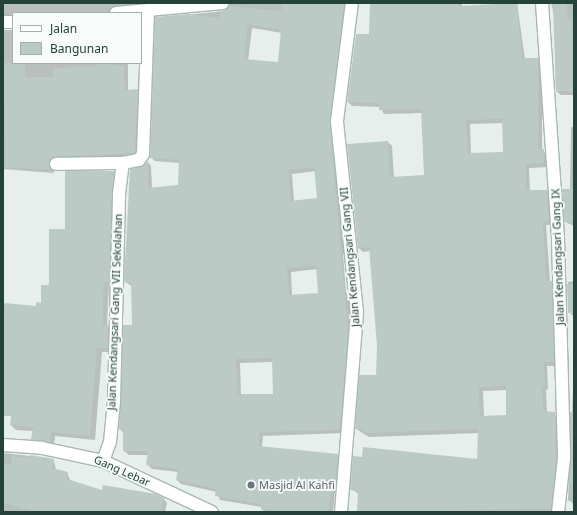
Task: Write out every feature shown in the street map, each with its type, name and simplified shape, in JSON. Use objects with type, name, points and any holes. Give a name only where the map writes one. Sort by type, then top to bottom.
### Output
[{"type":"street","points":[[127,12],[223,3]]},
{"type":"street","name":"Jalan Kendangsari Gang VII","points":[[341,512],[357,312],[337,122],[352,3]]},
{"type":"street","name":"Jalan Kendangsari Gang IX","points":[[542,3],[558,239],[564,458],[558,512]]},
{"type":"street","points":[[56,164],[123,163],[139,160],[143,154],[148,10]]},
{"type":"street","name":"Jalan Kendangsari Gang VII Sekolahan","points":[[103,461],[110,442],[114,401],[123,163]]},
{"type":"street","name":"Gang Lebar","points":[[3,445],[49,449],[103,461],[212,512]]},
{"type":"building","points":[[282,3],[344,4],[330,122],[348,334],[340,430],[259,432],[259,446],[338,454],[335,488],[332,487],[328,512],[261,510],[261,504],[215,496],[216,489],[176,480],[178,469],[146,465],[148,451],[123,451],[123,429],[119,429],[123,325],[132,325],[131,282],[124,282],[130,169],[143,166],[148,161],[148,188],[178,185],[179,160],[150,158],[155,17],[188,14],[218,18],[222,11],[230,6],[281,11]],"holes":[[[248,24],[281,30],[278,62],[244,59]],[[314,167],[317,198],[291,201],[288,170]],[[316,265],[318,293],[289,295],[287,268]],[[272,358],[273,394],[238,394],[236,359]]]},
{"type":"building","points":[[370,3],[458,3],[458,6],[517,3],[522,58],[538,58],[538,150],[544,149],[544,163],[526,164],[526,190],[547,190],[549,222],[543,222],[546,281],[552,281],[554,362],[544,362],[545,386],[542,386],[543,411],[555,412],[556,458],[551,509],[357,512],[358,491],[350,490],[353,456],[362,457],[363,447],[477,459],[478,429],[364,433],[365,429],[355,429],[359,375],[376,375],[377,346],[369,247],[358,248],[347,144],[388,141],[390,177],[424,175],[421,109],[379,110],[379,103],[347,102],[356,34],[369,34]],"holes":[[[502,119],[503,152],[468,153],[466,120]],[[506,386],[506,415],[480,416],[479,387]]]},
{"type":"building","points":[[553,3],[567,3],[568,20],[572,20],[574,91],[556,91]]},
{"type":"building","points":[[4,63],[25,64],[25,77],[53,77],[53,68],[97,66],[97,64],[124,66],[125,90],[138,89],[135,153],[56,157],[49,161],[51,169],[5,168]]},
{"type":"building","points":[[65,171],[114,171],[109,282],[105,282],[103,295],[103,325],[108,325],[108,348],[97,348],[90,436],[51,432],[50,442],[31,440],[33,427],[10,425],[11,416],[3,416],[3,331],[5,303],[36,306],[36,302],[41,303],[41,285],[49,285],[49,229],[65,229]]},
{"type":"building","points":[[562,189],[574,189],[574,222],[564,222]]},
{"type":"building","points":[[567,284],[574,284],[574,313],[568,313]]},
{"type":"building","points":[[570,412],[574,412],[574,485],[569,484]]},
{"type":"building","points":[[30,455],[54,459],[52,468],[68,472],[67,479],[102,490],[103,485],[156,494],[164,498],[160,512],[35,512],[3,503],[3,464],[11,465],[12,456],[30,458]]},
{"type":"place","name":"Masjid Al Kahfi","points":[[251,485]]}]
